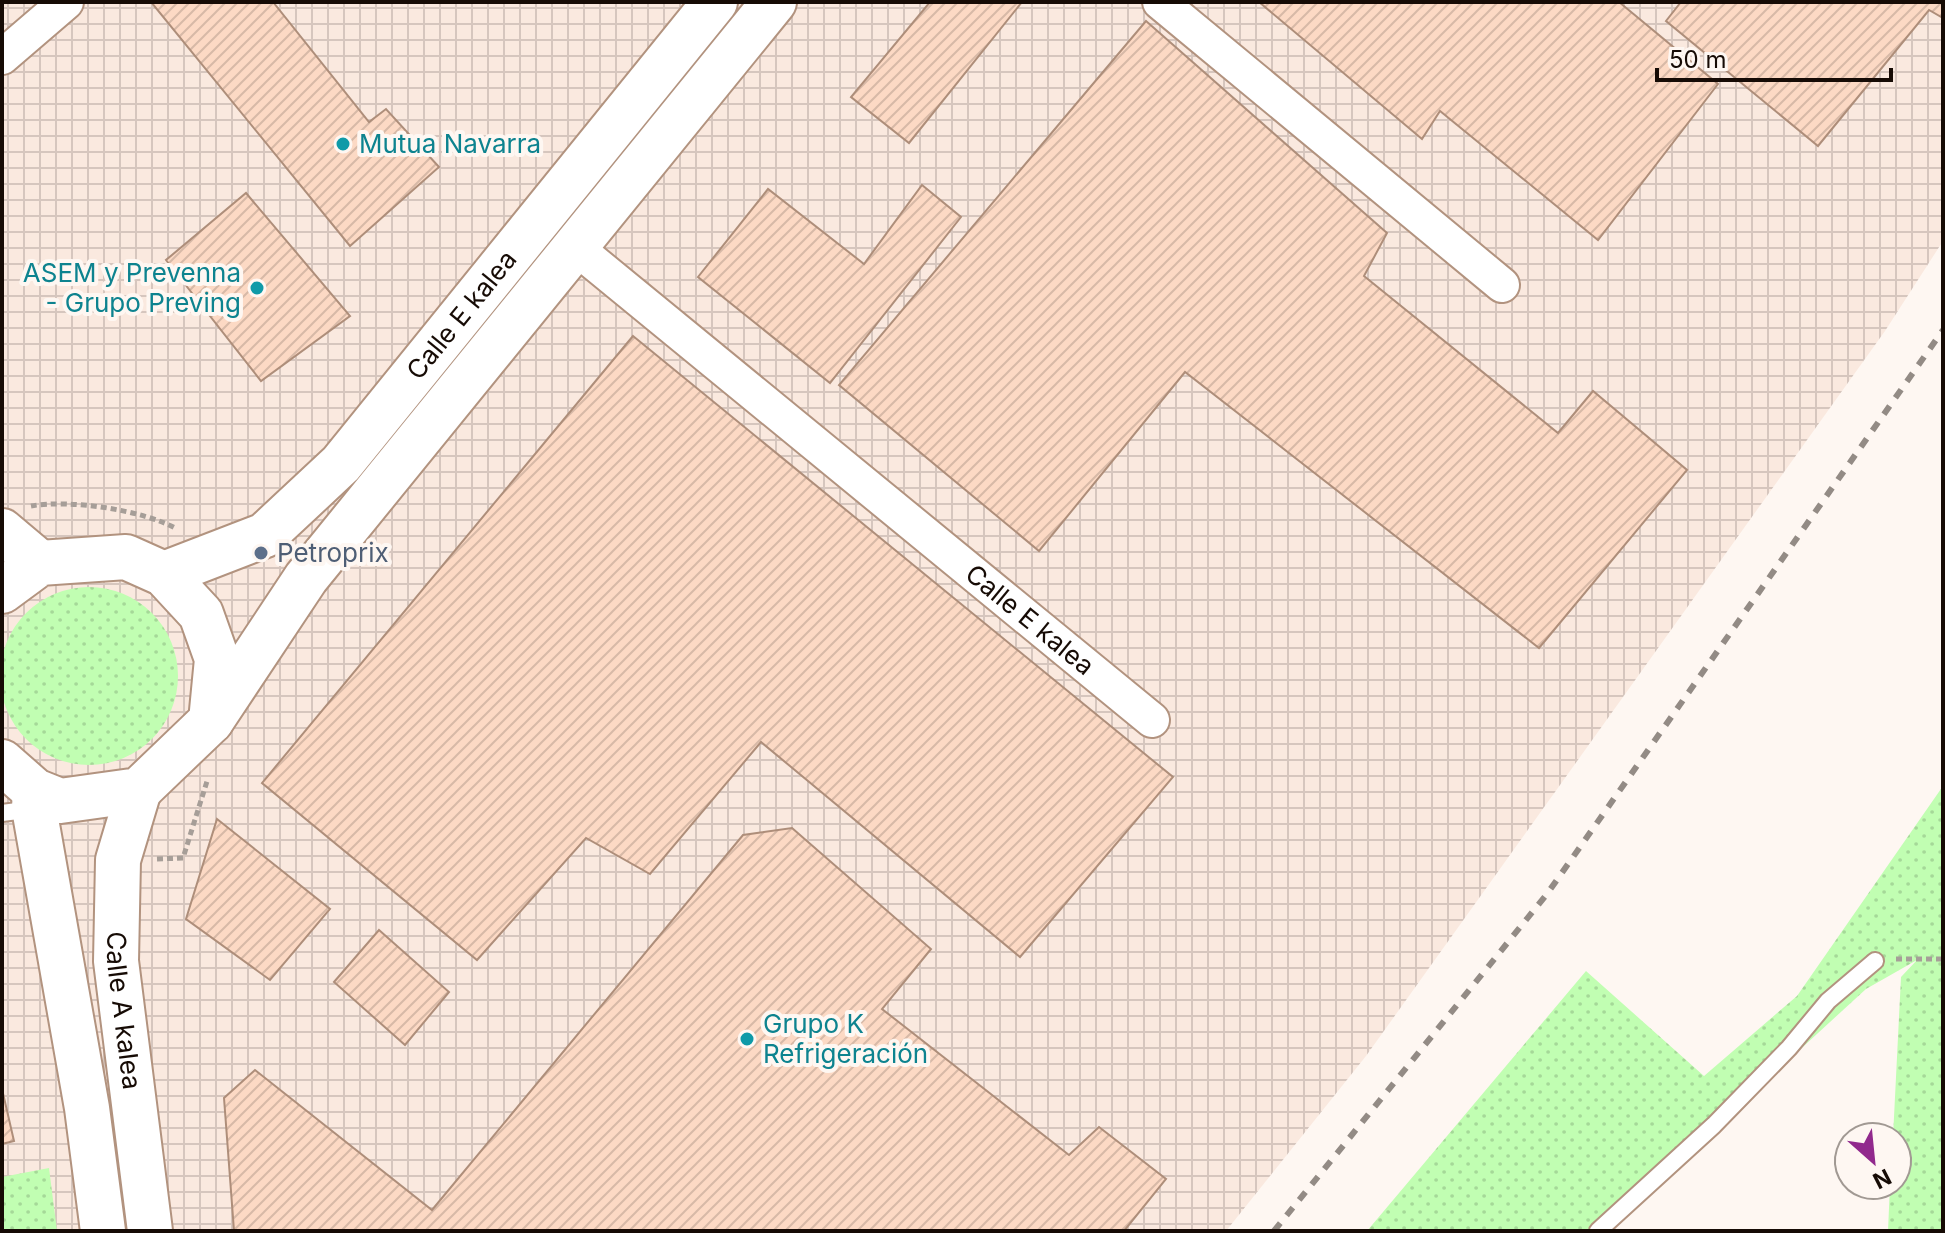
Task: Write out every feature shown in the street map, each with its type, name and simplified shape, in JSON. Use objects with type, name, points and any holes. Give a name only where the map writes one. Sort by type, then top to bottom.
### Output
[{"type":"main road","name":"Calle E kalea","points":[[164,574],[265,535],[341,464],[715,2]]},
{"type":"main road","name":"Calle E kalea","points":[[139,790],[211,721],[306,578],[774,2]]},
{"type":"main road","points":[[14,519],[40,563]]},
{"type":"main road","points":[[2,591],[40,563],[126,557],[164,574],[201,614],[217,659],[211,721]]},
{"type":"main road","points":[[2,762],[24,804],[139,790]]},
{"type":"main road","name":"Calle A kalea","points":[[139,790],[118,860],[116,961],[150,1231]]},
{"type":"main road","name":"Calle A kalea","points":[[24,804],[87,1108],[103,1231]]},
{"type":"street","points":[[2,57],[66,2]]},
{"type":"street","points":[[1160,2],[1502,285]]},
{"type":"street","name":"Calle E kalea","points":[[575,247],[1152,720]]},
{"type":"lane","points":[[1598,1231],[1714,1125],[1789,1048],[1828,1001],[1875,961]]},
{"type":"path","points":[[14,519],[61,502],[160,519],[181,531]]},
{"type":"path","points":[[143,859],[183,858],[198,810]]},
{"type":"path","points":[[1875,961],[1943,959]]},
{"type":"shaded area","points":[[2,2],[1943,2],[1943,241],[1885,331],[1366,1056],[1226,1231],[2,1231]]},
{"type":"green space","points":[[89,587],[123,594],[152,613],[171,642],[178,676],[171,710],[152,739],[123,758],[89,765],[55,758],[26,739],[7,710],[0,676],[7,642],[26,613],[55,594]]},
{"type":"green space","points":[[1943,786],[1943,1231],[1888,1231],[1889,1201],[1913,1201],[1913,1121],[1894,1121],[1901,977],[1917,960],[1866,989],[1602,1231],[1367,1231],[1586,971],[1704,1076],[1797,996]]},
{"type":"green space","points":[[49,1168],[57,1231],[2,1231],[2,1177]]},
{"type":"building","name":"Mutua Navarra","points":[[151,2],[273,2],[369,122],[386,109],[439,167],[350,246]]},
{"type":"building","points":[[930,2],[1022,2],[909,143],[851,97]]},
{"type":"building","points":[[1259,2],[1619,2],[1718,84],[1598,240],[1440,111],[1422,139]]},
{"type":"building","points":[[1681,2],[1943,2],[1943,18],[1929,10],[1818,146],[1666,21]]},
{"type":"building","points":[[1146,21],[1387,233],[1364,276],[1558,433],[1593,391],[1687,470],[1539,648],[1185,372],[1039,551],[839,385]]},
{"type":"building","points":[[922,185],[961,217],[830,383],[698,277],[768,189],[864,264]]},
{"type":"building","name":"ASEM y Prevenna - Grupo Preving","points":[[246,193],[350,316],[261,381],[166,260]]},
{"type":"building","points":[[633,336],[1173,777],[1020,957],[761,742],[650,874],[586,838],[477,960],[262,783]]},
{"type":"building","points":[[217,819],[330,909],[270,980],[186,919]]},
{"type":"building","name":"Grupo K Refrigeración","points":[[792,828],[931,949],[882,1009],[1069,1155],[1099,1127],[1166,1179],[1124,1231],[234,1231],[224,1098],[255,1070],[432,1210],[743,835]]},
{"type":"building","points":[[379,930],[449,992],[405,1045],[334,982]]},
{"type":"building","points":[[2,1089],[14,1141],[2,1144]]},
{"type":"railway","points":[[1274,1231],[1547,894],[1943,330]]},
{"type":"place","name":"Mutua Navarra","points":[[343,144]]},
{"type":"place","name":"ASEM y Prevenna - Grupo Preving","points":[[257,288]]},
{"type":"place","name":"Petroprix","points":[[261,553]]},
{"type":"place","name":"Grupo K Refrigeración","points":[[747,1039]]}]
